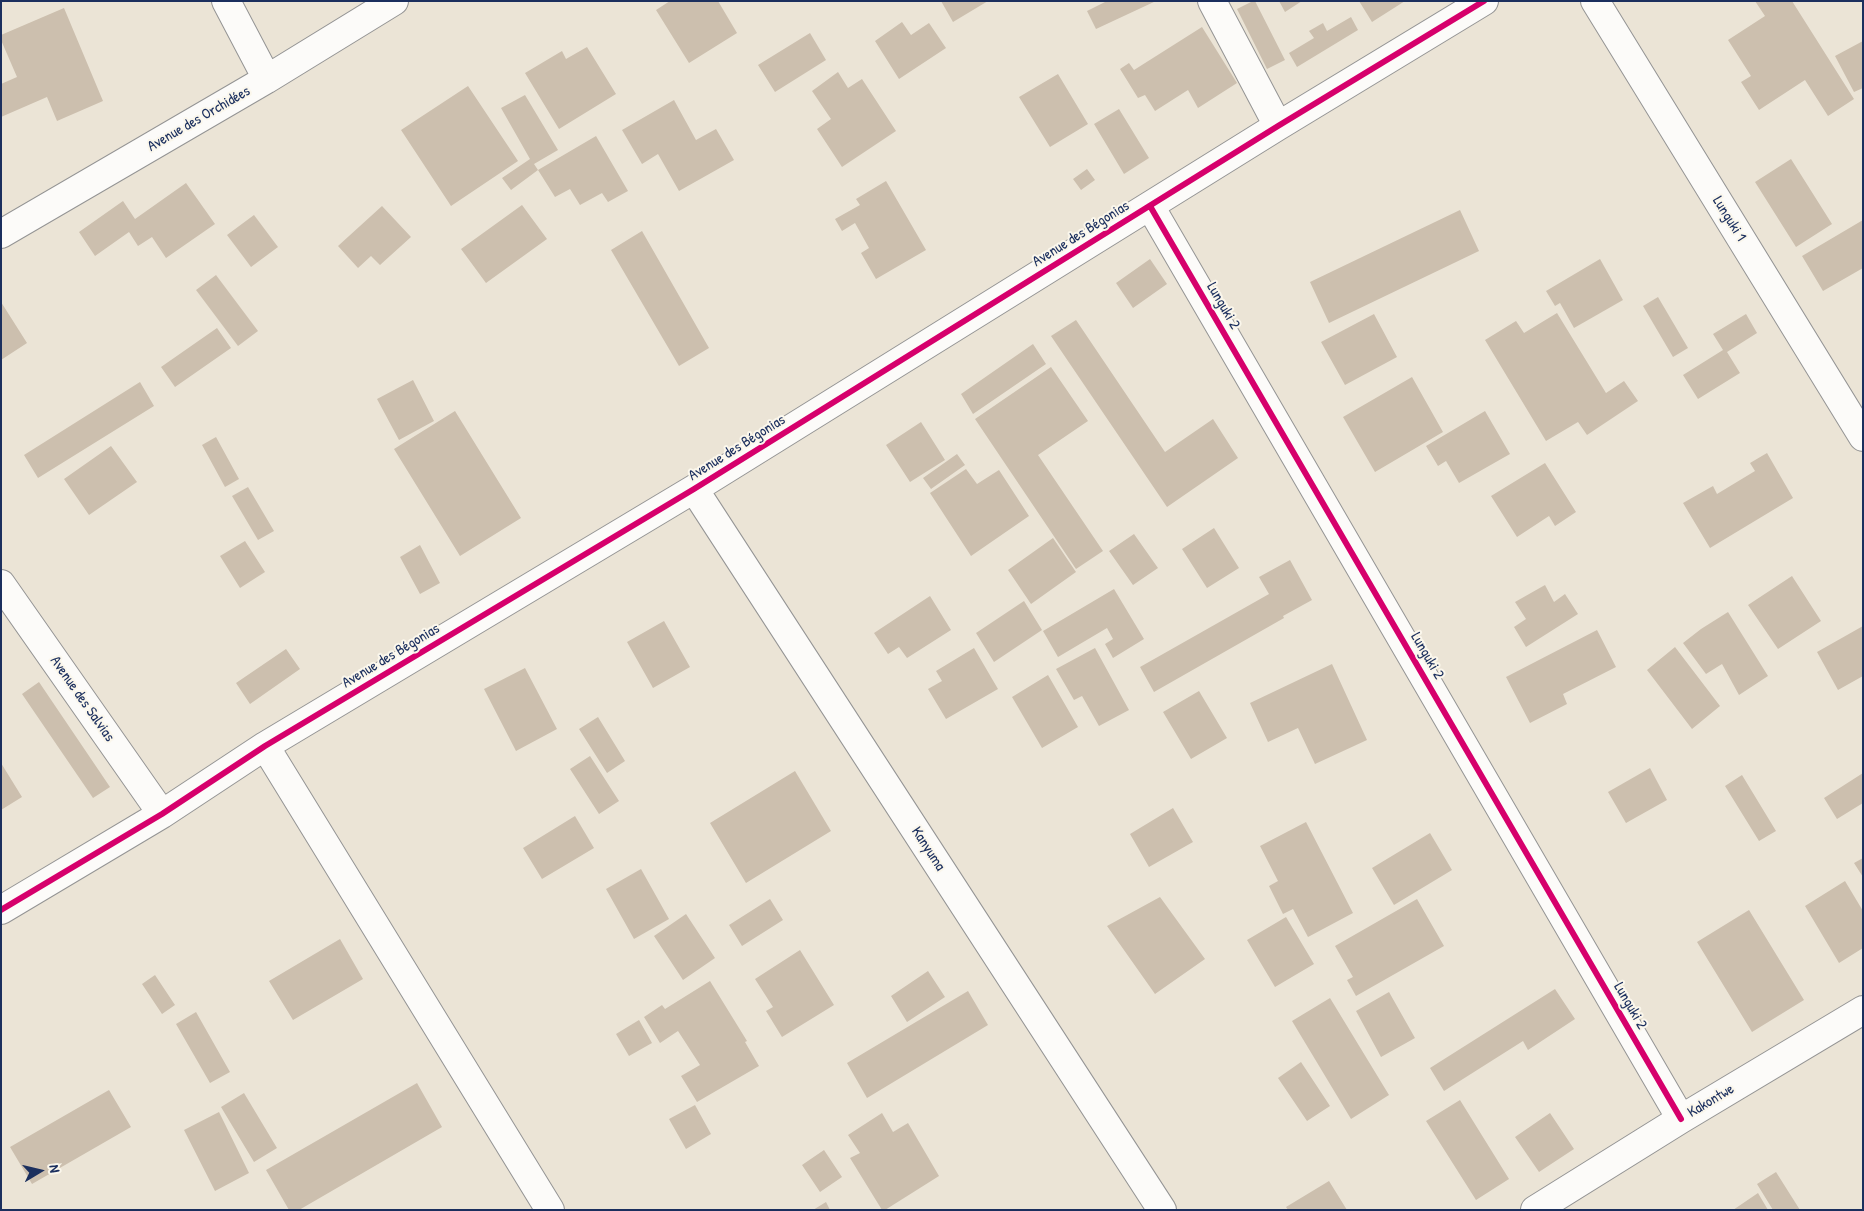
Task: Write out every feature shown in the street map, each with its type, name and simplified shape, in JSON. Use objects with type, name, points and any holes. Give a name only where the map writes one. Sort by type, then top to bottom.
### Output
[{"type":"street","points":[[226,1],[267,79]]},
{"type":"street","name":"Avenue des Orchidées","points":[[1,234],[267,79],[394,1]]},
{"type":"street","points":[[1212,1],[1278,126]]},
{"type":"street","name":"Avenue des Bégonias","points":[[1,910],[162,814],[265,746],[694,489],[1278,126],[1484,1]]},
{"type":"street","name":"Lunguki 1","points":[[1595,1],[1863,437]]},
{"type":"street","name":"Lunguki 2","points":[[1150,206],[1681,1119]]},
{"type":"street","name":"Kanyuma","points":[[694,489],[1162,1210]]},
{"type":"street","name":"Avenue des Salvias","points":[[1,584],[162,814]]},
{"type":"street","points":[[265,746],[550,1210]]},
{"type":"street","name":"Kakontwe","points":[[1535,1210],[1681,1119],[1863,1010]]},
{"type":"building","points":[[670,1],[718,1],[737,33],[689,63],[656,10]]},
{"type":"building","points":[[941,1],[988,1],[953,22]]},
{"type":"building","points":[[1107,1],[1156,1],[1096,29],[1087,11]]},
{"type":"building","points":[[1255,1],[1285,60],[1267,69],[1237,9]]},
{"type":"building","points":[[1279,1],[1302,1],[1285,12]]},
{"type":"building","points":[[1359,1],[1405,1],[1372,22]]},
{"type":"building","points":[[1755,1],[1792,1],[1854,99],[1828,116],[1805,80],[1759,110],[1741,82],[1751,76],[1728,40],[1765,16]]},
{"type":"building","points":[[64,8],[103,101],[57,121],[47,97],[1,117],[1,84],[17,77],[1,40],[1,35]]},
{"type":"building","points":[[1351,17],[1358,30],[1297,67],[1289,53],[1314,38],[1309,31],[1323,23],[1327,31]]},
{"type":"building","points":[[902,22],[911,35],[929,23],[946,48],[899,79],[875,41]]},
{"type":"building","points":[[1202,27],[1237,83],[1198,108],[1188,90],[1155,111],[1145,95],[1138,98],[1120,69],[1129,63],[1134,70]]},
{"type":"building","points":[[810,33],[826,60],[775,92],[758,65]]},
{"type":"building","points":[[1863,41],[1863,88],[1854,92],[1835,56]]},
{"type":"building","points":[[587,47],[616,94],[559,129],[525,73],[562,51],[566,59]]},
{"type":"building","points":[[838,72],[848,88],[862,79],[896,131],[842,167],[817,129],[831,119],[812,91]]},
{"type":"building","points":[[1058,74],[1088,124],[1050,147],[1019,97]]},
{"type":"building","points":[[468,86],[518,161],[451,206],[401,130]]},
{"type":"building","points":[[525,95],[558,150],[534,164],[538,170],[511,190],[502,178],[530,159],[501,108]]},
{"type":"building","points":[[674,100],[696,140],[716,129],[734,160],[679,191],[658,154],[642,164],[622,130]]},
{"type":"building","points":[[1119,109],[1149,158],[1124,174],[1094,124]]},
{"type":"building","points":[[596,136],[628,191],[608,202],[602,193],[580,205],[570,189],[555,197],[538,170]]},
{"type":"building","points":[[1791,159],[1832,224],[1796,247],[1755,182]]},
{"type":"building","points":[[1087,169],[1095,180],[1081,190],[1073,179]]},
{"type":"building","points":[[886,181],[926,250],[876,279],[861,253],[869,248],[855,223],[842,231],[835,219],[860,205],[856,199]]},
{"type":"building","points":[[186,183],[215,224],[166,258],[152,237],[138,246],[129,232],[95,256],[79,232],[123,201],[135,219]]},
{"type":"building","points":[[522,205],[547,239],[486,283],[461,249]]},
{"type":"building","points":[[382,206],[411,237],[380,265],[371,256],[358,268],[338,246]]},
{"type":"building","points":[[1460,210],[1479,251],[1329,323],[1310,282]]},
{"type":"building","points":[[254,215],[278,247],[251,267],[227,235]]},
{"type":"building","points":[[1863,220],[1863,268],[1823,291],[1802,256]]},
{"type":"building","points":[[642,231],[709,348],[679,366],[611,250]]},
{"type":"building","points":[[1150,259],[1167,284],[1133,308],[1116,283]]},
{"type":"building","points":[[1600,259],[1623,300],[1574,328],[1560,303],[1555,306],[1546,291]]},
{"type":"building","points":[[216,275],[258,331],[238,346],[196,290]]},
{"type":"building","points":[[1658,297],[1688,348],[1673,357],[1643,306]]},
{"type":"building","points":[[1,302],[27,343],[1,360]]},
{"type":"building","points":[[1557,313],[1606,393],[1624,381],[1638,401],[1587,435],[1578,422],[1546,441],[1485,340],[1516,321],[1524,333]]},
{"type":"building","points":[[1374,314],[1397,357],[1345,385],[1321,342]]},
{"type":"building","points":[[1746,314],[1757,333],[1727,352],[1740,373],[1698,399],[1683,375],[1723,350],[1713,334]]},
{"type":"building","points":[[1076,320],[1165,452],[1213,419],[1238,458],[1167,507],[1051,336]]},
{"type":"building","points":[[217,328],[231,348],[175,387],[161,367]]},
{"type":"building","points":[[1033,344],[1046,364],[973,414],[961,394]]},
{"type":"building","points":[[1051,367],[1088,421],[1038,455],[1103,551],[1076,569],[975,419]]},
{"type":"building","points":[[1412,377],[1443,432],[1375,472],[1343,417]]},
{"type":"building","points":[[413,380],[434,421],[399,440],[377,399]]},
{"type":"building","points":[[140,382],[154,406],[38,478],[24,455]]},
{"type":"building","points":[[455,411],[521,518],[460,556],[394,449]]},
{"type":"building","points":[[1485,411],[1510,454],[1459,483],[1446,461],[1438,466],[1426,446]]},
{"type":"building","points":[[921,422],[945,460],[910,482],[886,445]]},
{"type":"building","points":[[216,437],[239,479],[225,487],[202,445]]},
{"type":"building","points":[[111,446],[137,482],[89,515],[64,479]]},
{"type":"building","points":[[1767,453],[1793,498],[1710,548],[1683,503],[1713,486],[1717,494],[1755,471],[1750,463]]},
{"type":"building","points":[[957,454],[965,465],[931,489],[923,478]]},
{"type":"building","points":[[1545,463],[1576,512],[1555,526],[1549,516],[1517,537],[1491,496]]},
{"type":"building","points":[[966,469],[977,484],[999,470],[1029,516],[971,556],[930,493]]},
{"type":"building","points":[[248,487],[274,531],[258,540],[232,496]]},
{"type":"building","points":[[1214,528],[1239,568],[1207,588],[1182,549]]},
{"type":"building","points":[[1134,534],[1158,568],[1133,585],[1109,551]]},
{"type":"building","points":[[1053,538],[1076,572],[1031,604],[1008,570]]},
{"type":"building","points":[[245,541],[265,572],[240,588],[220,556]]},
{"type":"building","points":[[420,545],[440,583],[420,594],[400,557]]},
{"type":"building","points":[[1290,560],[1312,600],[1154,692],[1140,667],[1269,594],[1259,577]]},
{"type":"building","points":[[1792,576],[1821,621],[1778,649],[1748,605]]},
{"type":"building","points":[[1545,585],[1554,602],[1565,594],[1578,614],[1526,647],[1514,627],[1526,619],[1515,602]]},
{"type":"building","points":[[1114,589],[1144,639],[1113,658],[1105,644],[1113,639],[1107,628],[1058,657],[1043,631]]},
{"type":"building","points":[[930,596],[951,630],[907,658],[899,647],[888,654],[874,633]]},
{"type":"building","points":[[1024,601],[1042,630],[994,662],[976,633]]},
{"type":"building","points":[[1728,612],[1768,676],[1739,695],[1722,664],[1706,674],[1683,643]]},
{"type":"building","points":[[664,621],[690,667],[653,688],[627,642]]},
{"type":"building","points":[[1863,626],[1863,676],[1838,690],[1817,652]]},
{"type":"building","points":[[1597,630],[1616,667],[1563,694],[1567,704],[1530,723],[1506,677]]},
{"type":"building","points":[[1675,647],[1720,706],[1692,729],[1647,670]]},
{"type":"building","points":[[974,648],[998,689],[946,719],[928,689],[942,681],[936,671]]},
{"type":"building","points":[[1095,648],[1129,710],[1099,726],[1082,696],[1074,700],[1056,669]]},
{"type":"building","points":[[286,649],[300,669],[250,704],[236,683]]},
{"type":"building","points":[[1332,664],[1367,740],[1315,764],[1298,728],[1268,742],[1250,703]]},
{"type":"building","points":[[525,668],[557,729],[516,751],[484,689]]},
{"type":"building","points":[[1048,675],[1078,727],[1042,748],[1012,697]]},
{"type":"building","points":[[39,682],[110,787],[93,798],[22,694]]},
{"type":"building","points":[[1199,691],[1227,738],[1191,759],[1163,712]]},
{"type":"building","points":[[598,717],[625,761],[607,773],[579,729]]},
{"type":"building","points":[[590,756],[619,801],[599,814],[570,769]]},
{"type":"building","points":[[1,763],[22,797],[1,810]]},
{"type":"building","points":[[1650,768],[1667,800],[1626,823],[1608,792]]},
{"type":"building","points":[[795,771],[831,831],[746,883],[710,823]]},
{"type":"building","points":[[1863,773],[1863,803],[1837,819],[1824,798]]},
{"type":"building","points":[[1742,775],[1776,831],[1759,841],[1725,786]]},
{"type":"building","points":[[1173,808],[1193,842],[1149,867],[1130,834]]},
{"type":"building","points":[[575,816],[594,848],[542,879],[523,848]]},
{"type":"building","points":[[1306,822],[1353,913],[1308,937],[1293,909],[1283,914],[1269,886],[1278,881],[1260,846]]},
{"type":"building","points":[[1430,833],[1452,870],[1394,905],[1372,868]]},
{"type":"building","points":[[1863,858],[1863,877],[1854,863]]},
{"type":"building","points":[[641,869],[669,919],[634,939],[606,889]]},
{"type":"building","points":[[1845,881],[1863,911],[1863,948],[1839,963],[1805,906]]},
{"type":"building","points":[[1160,897],[1205,959],[1155,994],[1107,926]]},
{"type":"building","points":[[770,899],[783,920],[742,946],[729,925]]},
{"type":"building","points":[[1417,899],[1444,946],[1356,996],[1347,980],[1353,977],[1335,946]]},
{"type":"building","points":[[1749,910],[1804,1000],[1752,1032],[1697,942]]},
{"type":"building","points":[[686,914],[715,958],[683,980],[654,936]]},
{"type":"building","points":[[1286,917],[1314,964],[1275,987],[1247,940]]},
{"type":"building","points":[[340,939],[363,979],[293,1020],[269,981]]},
{"type":"building","points":[[800,950],[834,1005],[782,1037],[766,1011],[773,1007],[755,979]]},
{"type":"building","points":[[928,971],[945,997],[907,1022],[891,996]]},
{"type":"building","points":[[155,975],[175,1005],[162,1014],[142,984]]},
{"type":"building","points":[[710,981],[747,1041],[745,1042],[759,1066],[697,1102],[681,1076],[700,1065],[678,1031],[660,1043],[644,1017],[662,1005],[665,1009]]},
{"type":"building","points":[[1555,989],[1575,1019],[1528,1050],[1523,1041],[1444,1091],[1430,1068]]},
{"type":"building","points":[[968,991],[988,1025],[867,1098],[847,1063]]},
{"type":"building","points":[[1389,992],[1415,1038],[1381,1057],[1356,1011]]},
{"type":"building","points":[[1330,998],[1389,1095],[1351,1119],[1292,1021]]},
{"type":"building","points":[[196,1012],[230,1072],[210,1083],[176,1024]]},
{"type":"building","points":[[639,1020],[652,1043],[629,1056],[616,1034]]},
{"type":"building","points":[[1301,1062],[1330,1106],[1307,1121],[1278,1078]]},
{"type":"building","points":[[417,1083],[442,1127],[299,1210],[289,1210],[266,1170]]},
{"type":"building","points":[[109,1090],[131,1127],[32,1184],[10,1147]]},
{"type":"building","points":[[244,1093],[277,1148],[254,1162],[221,1107]]},
{"type":"building","points":[[1460,1100],[1509,1179],[1476,1200],[1426,1121]]},
{"type":"building","points":[[695,1105],[711,1134],[686,1149],[669,1119]]},
{"type":"building","points":[[219,1112],[249,1173],[215,1191],[184,1130]]},
{"type":"building","points":[[882,1113],[893,1132],[908,1123],[939,1176],[885,1210],[882,1210],[850,1158],[860,1153],[848,1135]]},
{"type":"building","points":[[1550,1113],[1574,1149],[1539,1172],[1515,1137]]},
{"type":"building","points":[[824,1150],[842,1177],[820,1192],[802,1165]]},
{"type":"building","points":[[1776,1172],[1800,1210],[1773,1210],[1757,1184]]},
{"type":"building","points":[[1329,1181],[1347,1210],[1288,1210],[1286,1207]]},
{"type":"building","points":[[1758,1193],[1768,1210],[1733,1210]]},
{"type":"building","points":[[826,1202],[830,1210],[813,1210]]},
{"type":"cycle path","points":[[1,910],[162,814],[265,746],[694,489],[1278,126],[1484,1]]},
{"type":"cycle path","points":[[1150,206],[1681,1119]]}]
